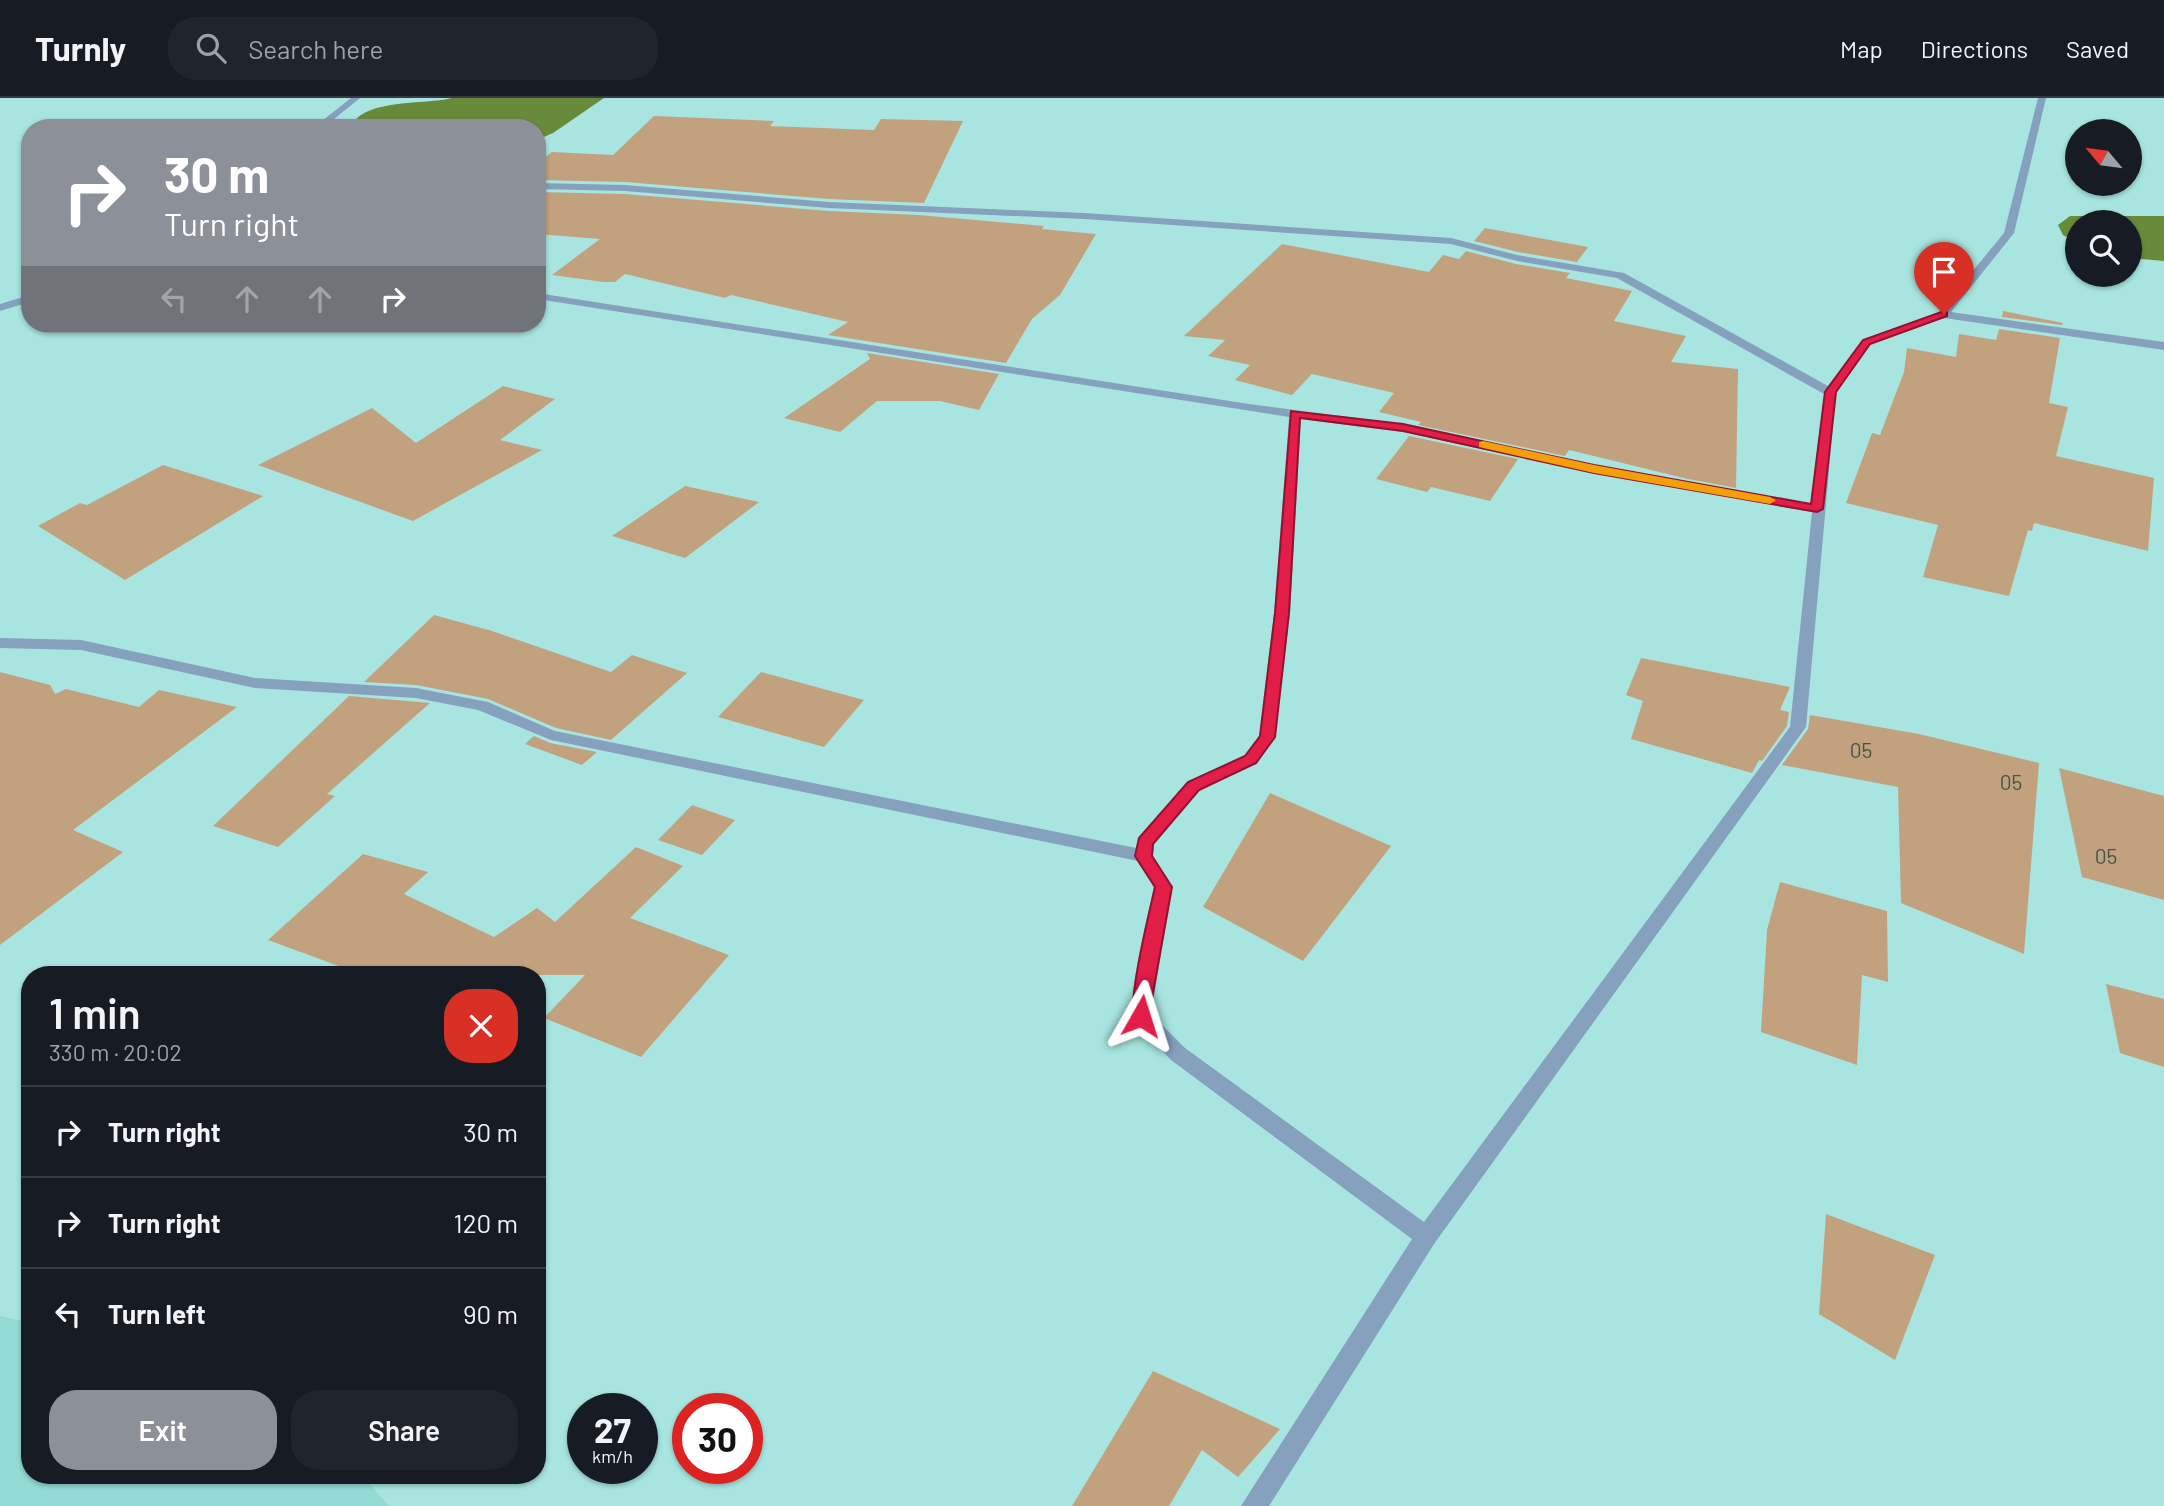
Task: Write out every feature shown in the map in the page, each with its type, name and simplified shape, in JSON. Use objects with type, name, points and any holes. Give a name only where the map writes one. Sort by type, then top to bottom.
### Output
[{"type":"street","points":[[329,119],[356,98]]},
{"type":"street","points":[[1944,314],[2009,233],[2042,98]]},
{"type":"street","points":[[546,186],[625,188],[829,205],[1084,216],[1451,241],[1517,258],[1620,275],[1830,392]]},
{"type":"street","points":[[546,297],[1295,414],[1403,428],[1594,469],[1817,509]]},
{"type":"street","points":[[0,308],[21,301]]},
{"type":"street","points":[[1254,1506],[1426,1237],[1798,727],[1830,392],[1867,342],[1944,314],[2164,346]]},
{"type":"street","points":[[1295,414],[1282,613],[1267,737],[1251,760],[1193,786],[1145,842],[1143,856],[1163,887],[1141,1016],[1178,1054],[1426,1237]]},
{"type":"street","points":[[0,643],[81,645],[255,683],[416,693],[482,706],[551,734],[1143,856]]},
{"type":"shaded area","points":[[604,98],[546,136],[546,119],[357,119],[368,111],[381,107],[441,100]]},
{"type":"shaded area","points":[[2142,216],[2164,216],[2164,261],[2142,259]]},
{"type":"shaded area","points":[[2065,220],[2065,236],[2063,235],[2058,225]]},
{"type":"shaded area","points":[[0,1316],[21,1321],[21,1484],[370,1484],[389,1506],[0,1506]]},
{"type":"building","points":[[654,116],[774,121],[770,126],[874,130],[881,119],[963,121],[924,203],[829,199],[625,182],[546,180],[546,157],[552,152],[613,155]]},
{"type":"building","points":[[546,192],[625,194],[829,211],[919,215],[1044,226],[1042,229],[1096,234],[1060,295],[1032,319],[1006,363],[828,335],[848,322],[731,295],[725,298],[625,274],[615,282],[552,275],[600,239],[546,235]]},
{"type":"building","points":[[1485,228],[1588,247],[1577,262],[1518,252],[1474,241]]},
{"type":"building","points":[[1282,244],[1429,272],[1443,255],[1459,259],[1466,251],[1516,264],[1570,273],[1566,278],[1632,291],[1614,321],[1686,336],[1671,362],[1738,369],[1736,488],[1569,450],[1565,456],[1418,425],[1421,422],[1379,412],[1394,393],[1312,374],[1292,395],[1235,380],[1250,365],[1208,356],[1225,340],[1184,336]]},
{"type":"building","points":[[2003,311],[2063,323],[2002,317]]},
{"type":"building","points":[[1999,329],[2060,338],[2049,403],[2068,407],[2056,456],[2154,478],[2148,551],[2034,523],[2032,531],[2028,530],[2009,596],[1923,577],[1938,525],[1846,503],[1872,433],[1880,435],[1904,372],[1907,348],[1956,357],[1959,334],[1996,340]]},
{"type":"building","points":[[867,353],[999,374],[979,410],[940,401],[877,401],[840,432],[784,418],[870,359]]},
{"type":"building","points":[[503,386],[555,399],[500,440],[542,450],[413,521],[258,465],[372,408],[416,443]]},
{"type":"building","points":[[1409,436],[1518,459],[1490,501],[1431,487],[1427,492],[1376,479]]},
{"type":"building","points":[[163,465],[263,496],[125,580],[38,526],[80,503],[87,505]]},
{"type":"building","points":[[685,486],[759,502],[685,558],[612,536]]},
{"type":"building","points":[[434,615],[492,631],[611,672],[632,655],[687,673],[611,740],[556,728],[488,699],[416,685],[364,682]]},
{"type":"building","points":[[1641,658],[1790,687],[1780,710],[1789,712],[1787,726],[1762,761],[1759,760],[1752,773],[1631,739],[1643,701],[1626,695]]},
{"type":"building","points":[[0,672],[50,685],[55,694],[66,689],[139,707],[159,690],[237,707],[73,830],[123,852],[0,945]]},
{"type":"building","points":[[761,672],[864,700],[824,747],[718,717]]},
{"type":"building","points":[[349,696],[430,703],[327,794],[335,796],[278,847],[213,826]]},
{"type":"building","points":[[1810,715],[1919,734],[2039,763],[2024,954],[1901,903],[1898,787],[1782,765],[1808,729]]},
{"type":"building","points":[[534,736],[550,743],[597,752],[582,765],[525,744]]},
{"type":"building","points":[[2059,768],[2164,796],[2164,900],[2082,877]]},
{"type":"building","points":[[1270,793],[1391,846],[1303,961],[1203,907]]},
{"type":"building","points":[[692,805],[735,820],[702,855],[658,840]]},
{"type":"building","points":[[636,847],[683,866],[630,918],[729,955],[641,1057],[546,1019],[585,975],[546,975],[546,966],[339,966],[268,940],[363,854],[428,872],[404,894],[494,937],[537,908],[555,922]]},
{"type":"building","points":[[1780,882],[1887,911],[1888,982],[1862,975],[1857,1065],[1761,1032],[1767,930]]},
{"type":"building","points":[[2106,984],[2164,999],[2164,1067],[2120,1053]]},
{"type":"building","points":[[1826,1214],[1935,1255],[1895,1360],[1819,1314]]},
{"type":"building","points":[[1153,1371],[1280,1429],[1238,1477],[1202,1450],[1169,1506],[1072,1506]]},
{"type":"slow traffic","points":[[1483,445],[1594,469],[1770,500]]},
{"type":"route","points":[[1141,1016],[1163,887],[1143,856],[1145,842],[1193,786],[1251,760],[1267,737],[1282,613],[1295,414],[1403,428],[1594,469],[1817,509],[1830,392],[1867,342],[1944,314]]}]
